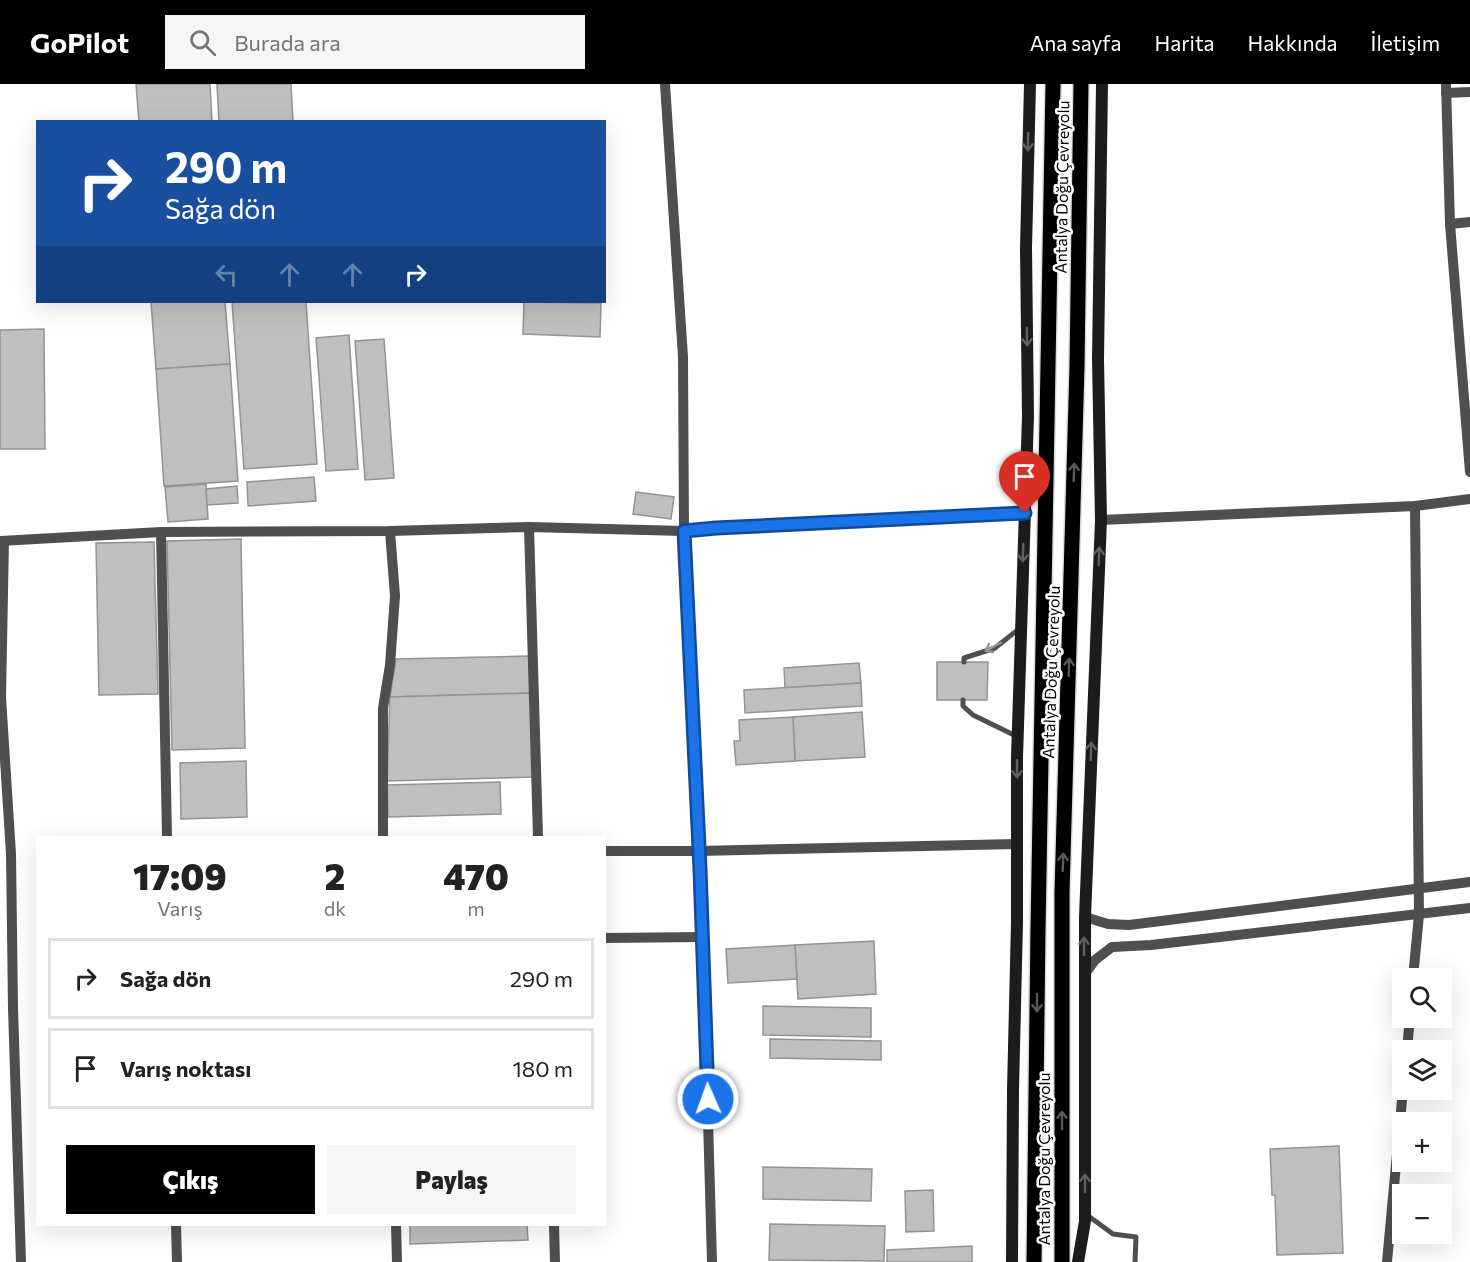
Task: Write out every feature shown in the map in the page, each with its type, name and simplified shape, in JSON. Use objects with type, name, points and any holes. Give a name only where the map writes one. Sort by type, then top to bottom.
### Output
[{"type":"main road","name":"Antalya Doğu Çevreyolu","points":[[1035,1262],[1038,917],[1053,84]]},
{"type":"main road","name":"Antalya Doğu Çevreyolu","points":[[1062,1262],[1062,892],[1077,366],[1081,84]]},
{"type":"street","points":[[665,84],[683,357],[684,531],[703,936],[712,1262]]},
{"type":"street","points":[[1012,1262],[1017,736],[1028,416],[1026,248],[1030,84]]},
{"type":"street","points":[[1078,1262],[1085,1213],[1084,917],[1101,520],[1098,359],[1102,84]]},
{"type":"street","points":[[1470,92],[1446,88],[1450,224],[1470,472]]},
{"type":"street","points":[[1450,224],[1470,222]]},
{"type":"street","points":[[1101,520],[1415,506],[1470,499]]},
{"type":"street","points":[[1414,968],[1419,915],[1415,506]]},
{"type":"street","points":[[21,1262],[11,854],[1,697],[2,541],[161,532],[390,531],[529,527],[684,531],[1025,513]]},
{"type":"street","points":[[529,527],[538,836]]},
{"type":"street","points":[[383,836],[383,708],[390,665],[395,596],[390,531]]},
{"type":"street","points":[[161,532],[167,836]]},
{"type":"street","points":[[606,851],[1017,844]]},
{"type":"street","points":[[1084,917],[1108,924],[1129,925],[1470,882]]},
{"type":"street","points":[[1084,975],[1095,960],[1112,947],[1151,945],[1470,909]]},
{"type":"street","points":[[606,938],[703,936]]},
{"type":"street","points":[[1387,1262],[1402,1100]]},
{"type":"street","points":[[176,1226],[177,1262]]},
{"type":"street","points":[[396,1226],[397,1262]]},
{"type":"street","points":[[554,1226],[555,1262]]},
{"type":"lane","points":[[964,662],[964,658],[995,648],[1021,627]]},
{"type":"lane","points":[[963,700],[963,706],[973,715],[1017,736]]},
{"type":"lane","points":[[1085,1213],[1113,1234],[1136,1237],[1135,1262]]},
{"type":"building","points":[[136,84],[210,84],[212,120],[139,120]]},
{"type":"building","points":[[217,84],[291,84],[293,120],[219,120]]},
{"type":"building","points":[[151,303],[225,303],[230,364],[156,369]]},
{"type":"building","points":[[232,303],[306,303],[317,464],[244,469]]},
{"type":"building","points":[[524,303],[601,303],[600,337],[523,334]]},
{"type":"building","points":[[44,329],[45,449],[0,449],[0,330]]},
{"type":"building","points":[[349,335],[358,469],[326,471],[316,338]]},
{"type":"building","points":[[384,339],[394,478],[365,480],[355,341]]},
{"type":"building","points":[[230,364],[238,481],[164,486],[156,369]]},
{"type":"building","points":[[314,477],[316,501],[248,506],[247,482]]},
{"type":"building","points":[[206,484],[208,519],[168,522],[165,487]]},
{"type":"building","points":[[237,486],[238,503],[207,505],[206,489]]},
{"type":"building","points":[[636,492],[674,497],[671,519],[633,514]]},
{"type":"building","points":[[241,539],[245,748],[172,750],[167,541]]},
{"type":"building","points":[[154,542],[158,694],[99,695],[96,543]]},
{"type":"building","points":[[530,656],[531,693],[390,697],[396,659]]},
{"type":"building","points":[[937,662],[988,662],[987,700],[937,700]]},
{"type":"building","points":[[859,663],[861,683],[785,688],[784,668]]},
{"type":"building","points":[[861,683],[862,706],[745,713],[744,690]]},
{"type":"building","points":[[531,693],[533,777],[387,781],[390,697]]},
{"type":"building","points":[[862,712],[865,757],[795,761],[793,717]]},
{"type":"building","points":[[793,717],[795,761],[736,765],[734,741],[740,741],[739,720]]},
{"type":"building","points":[[246,761],[247,817],[181,819],[180,763]]},
{"type":"building","points":[[500,782],[501,814],[388,817],[387,785]]},
{"type":"building","points":[[874,941],[876,994],[798,999],[795,945]]},
{"type":"building","points":[[795,945],[797,979],[728,983],[726,949]]},
{"type":"building","points":[[763,1006],[871,1008],[871,1037],[763,1035]]},
{"type":"building","points":[[770,1039],[881,1041],[881,1060],[770,1058]]},
{"type":"building","points":[[1339,1146],[1343,1253],[1277,1255],[1275,1195],[1272,1195],[1270,1149]]},
{"type":"building","points":[[763,1167],[872,1169],[871,1201],[763,1199]]},
{"type":"building","points":[[933,1190],[934,1231],[906,1232],[905,1191]]},
{"type":"building","points":[[770,1224],[885,1226],[884,1261],[769,1260]]},
{"type":"building","points":[[410,1226],[527,1226],[528,1240],[410,1244]]},
{"type":"building","points":[[972,1246],[972,1262],[887,1262],[887,1250]]},
{"type":"route","points":[[708,1099],[684,531],[1025,513]]}]
